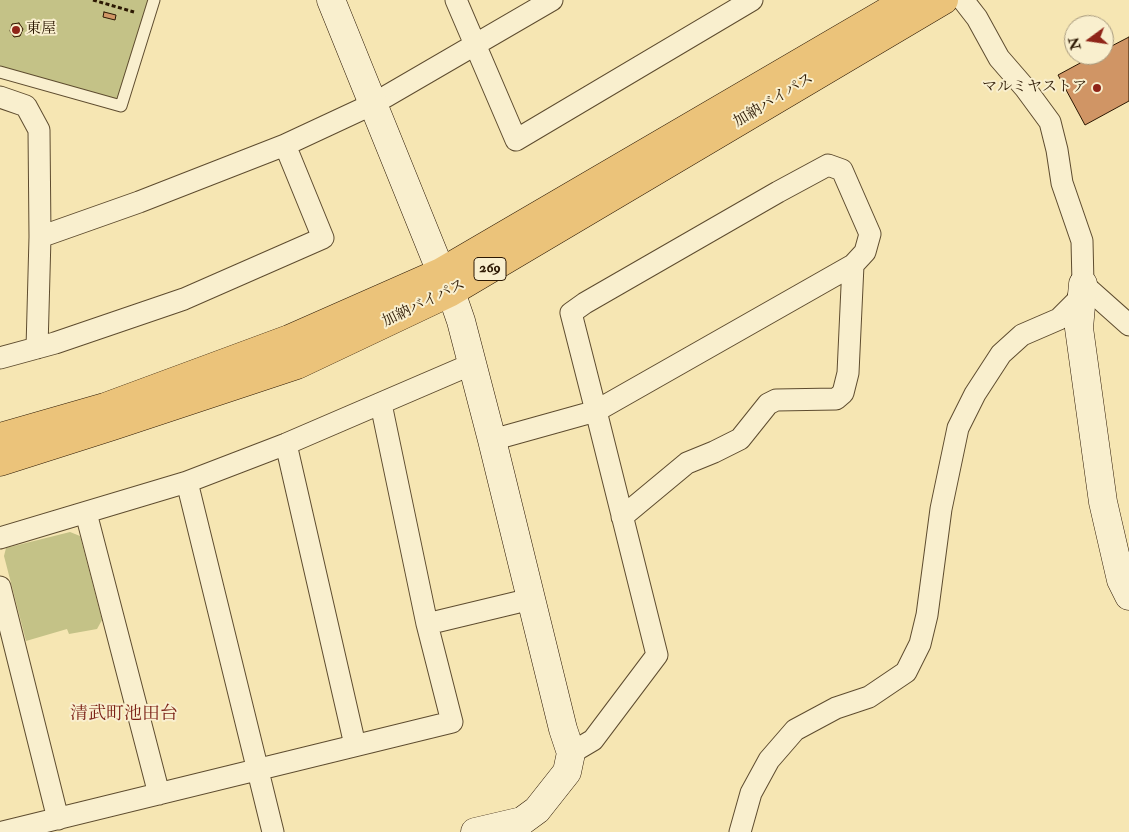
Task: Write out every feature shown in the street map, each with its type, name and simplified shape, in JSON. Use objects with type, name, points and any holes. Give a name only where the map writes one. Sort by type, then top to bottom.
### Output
[{"type":"highway","name":"加納バイパス","points":[[0,437],[105,407],[446,282],[907,0]]},
{"type":"highway","name":"加納バイパス","points":[[0,462],[297,365],[944,0]]},
{"type":"street","points":[[330,0],[462,321],[563,729],[571,753],[567,772],[537,810],[522,821],[476,832]]},
{"type":"street","points":[[456,0],[474,46],[516,140],[752,0]]},
{"type":"street","points":[[40,237],[139,202],[285,144],[373,104],[552,0]]},
{"type":"street","points":[[963,0],[977,18],[999,58],[1050,122],[1062,183],[1082,241],[1083,284],[1079,328],[1103,502],[1121,580],[1129,596]]},
{"type":"street","points":[[0,97],[26,106],[39,130],[40,237],[37,348]]},
{"type":"street","points":[[0,358],[37,348],[184,299],[323,238],[285,144]]},
{"type":"street","points":[[492,440],[596,411],[853,265],[865,252],[870,234],[842,170],[828,165],[593,298],[571,313],[596,411],[657,655],[593,740],[571,753]]},
{"type":"street","points":[[622,517],[687,462],[714,452],[740,439],[768,404],[776,400],[836,399],[843,393],[848,373],[853,265]]},
{"type":"street","points":[[1083,284],[1129,324]]},
{"type":"street","points":[[740,832],[751,793],[769,760],[795,730],[836,708],[869,697],[906,672],[920,644],[927,615],[941,509],[958,428],[975,394],[1001,354],[1022,335],[1059,319],[1077,301],[1083,284]]},
{"type":"street","points":[[0,538],[187,482],[286,444],[472,364]]},
{"type":"street","points":[[4,832],[452,722],[428,624],[381,404]]},
{"type":"street","points":[[286,444],[355,745]]},
{"type":"street","points":[[187,482],[273,832]]},
{"type":"street","points":[[86,513],[159,794]]},
{"type":"street","points":[[0,588],[58,819]]},
{"type":"street","points":[[428,624],[531,599]]},
{"type":"lane","points":[[0,72],[121,106],[154,0]]},
{"type":"path","points":[[93,0],[150,16]]},
{"type":"shaded area","points":[[0,0],[154,0],[121,106],[0,72]]},
{"type":"shaded area","points":[[70,532],[80,536],[102,620],[97,629],[69,634],[67,629],[26,641],[4,556],[6,548]]},
{"type":"building","points":[[104,12],[116,15],[115,20],[103,17]]},
{"type":"building","name":"東屋","points":[[19,23],[23,29],[20,36],[14,37],[10,31],[12,24]]},
{"type":"building","name":"マルミヤストア","points":[[1129,37],[1129,101],[1085,125],[1058,75],[1076,65],[1114,65],[1114,45]]},
{"type":"place","name":"東屋","points":[[16,30]]},
{"type":"place","name":"マルミヤストア","points":[[1097,88]]},
{"type":"district","name":"清武町池田台","points":[[124,715]]}]
